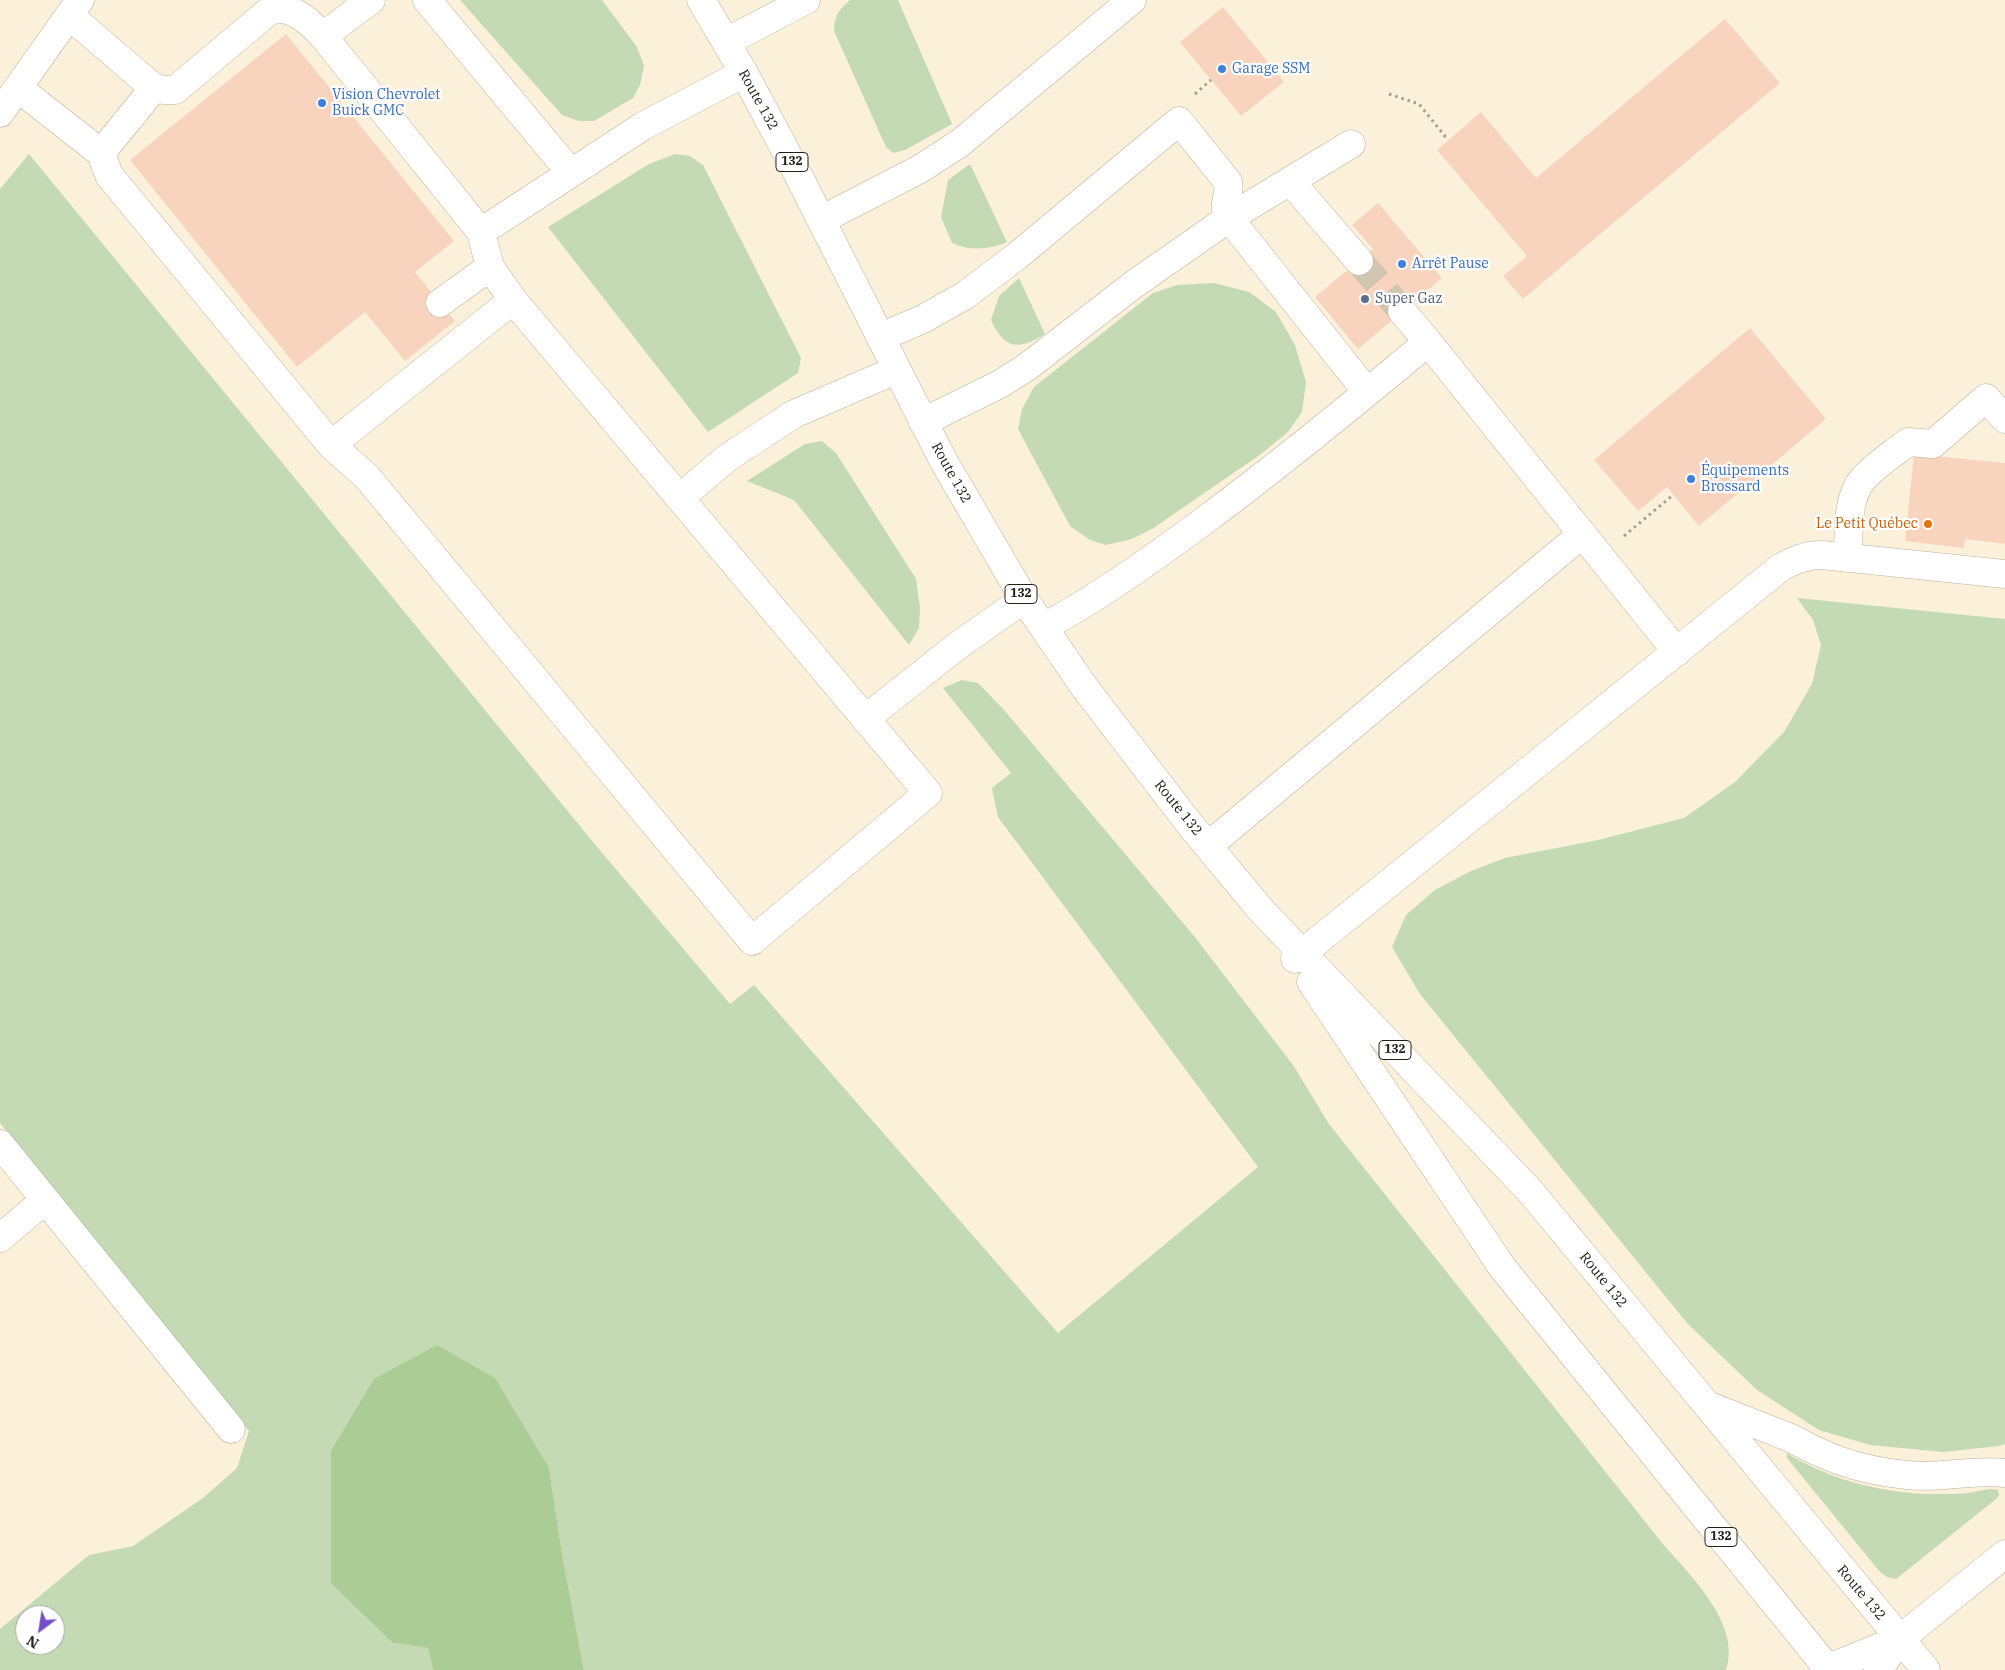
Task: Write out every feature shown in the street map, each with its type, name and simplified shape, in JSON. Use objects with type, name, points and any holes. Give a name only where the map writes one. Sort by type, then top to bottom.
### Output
[{"type":"main road","points":[[324,36],[371,0]]},
{"type":"main road","points":[[427,0],[571,173]]},
{"type":"main road","name":"Route 132","points":[[701,0],[744,73],[821,220],[922,422],[983,530],[1024,599],[1124,740],[1298,956],[1530,1191],[1926,1670]]},
{"type":"main road","points":[[726,42],[806,0]]},
{"type":"main road","points":[[821,220],[920,169],[960,143],[1132,0]]},
{"type":"main road","points":[[0,113],[75,8],[154,88],[175,90],[268,12],[276,8],[290,11],[310,22],[324,36],[482,232],[490,267],[514,300],[928,793],[752,941],[367,477],[331,445],[109,175],[101,153],[18,88]]},
{"type":"main road","points":[[482,232],[643,126],[744,73]]},
{"type":"main road","points":[[101,153],[154,88]]},
{"type":"main road","points":[[880,337],[921,320],[964,296],[1016,256],[1179,122],[1228,182],[1229,188],[1225,209],[1229,218],[1367,392]]},
{"type":"main road","points":[[922,422],[1000,384],[1027,367],[1133,285],[1229,218],[1351,144]]},
{"type":"main road","points":[[1290,181],[1359,261]]},
{"type":"main road","points":[[440,303],[490,267]]},
{"type":"main road","points":[[331,445],[514,300]]},
{"type":"main road","points":[[1402,311],[1677,652]]},
{"type":"main road","points":[[1044,627],[1105,592],[1149,562],[1278,466],[1428,342]]},
{"type":"main road","points":[[680,498],[727,458],[794,414],[896,370]]},
{"type":"main road","points":[[1848,558],[1854,494],[1864,478],[1908,442],[1933,444],[1986,398],[2005,418]]},
{"type":"main road","points":[[1208,846],[1581,535]]},
{"type":"main road","points":[[1298,956],[1780,568],[1794,560],[1811,555],[2005,574]]},
{"type":"main road","points":[[865,719],[956,647],[1024,599]]},
{"type":"main road","name":"Route 132","points":[[1298,956],[1502,1267],[1827,1670]]},
{"type":"main road","points":[[0,1144],[231,1429]]},
{"type":"main road","points":[[0,1238],[45,1200]]},
{"type":"main road","points":[[1706,1404],[1791,1438],[1827,1456],[1870,1469],[1908,1476],[1968,1474],[1986,1470],[2005,1472]]},
{"type":"main road","points":[[1878,1670],[1900,1639],[2005,1554]]},
{"type":"main road","points":[[1827,1670],[1900,1639]]},
{"type":"path","points":[[1389,94],[1419,104],[1448,140]]},
{"type":"path","points":[[1600,557],[1673,494]]},
{"type":"green space","points":[[460,0],[602,0],[637,47],[644,66],[640,85],[633,98],[594,121],[579,121],[562,115]]},
{"type":"green space","points":[[850,0],[898,0],[952,124],[905,150],[893,153],[886,147],[834,31],[838,14]]},
{"type":"green space","points":[[29,154],[598,848],[730,1004],[754,985],[1058,1333],[1258,1167],[998,817],[992,788],[1011,773],[943,688],[962,680],[978,683],[1005,711],[1194,936],[1293,1065],[1329,1124],[1662,1543],[1686,1569],[1710,1601],[1727,1635],[1729,1653],[1726,1670],[584,1670],[562,1554],[549,1468],[393,1643],[428,1648],[433,1670],[0,1670],[0,1629],[15,1617],[15,1655],[65,1655],[65,1605],[29,1605],[89,1555],[133,1546],[203,1498],[237,1468],[249,1431],[0,1123],[0,189]]},
{"type":"green space","points":[[675,154],[690,156],[703,165],[801,358],[798,373],[708,432],[548,227],[649,164]]},
{"type":"green space","points":[[970,164],[1007,242],[993,247],[980,248],[959,246],[952,243],[941,217],[948,180]]},
{"type":"green space","points":[[1019,278],[1045,334],[1019,345],[1007,342],[1001,337],[991,320],[999,296]]},
{"type":"green space","points":[[1214,283],[1249,292],[1276,312],[1295,345],[1306,382],[1302,412],[1288,432],[1261,454],[1152,529],[1132,539],[1106,545],[1090,540],[1070,526],[1018,429],[1022,409],[1034,387],[1153,293],[1177,285]]},
{"type":"green space","points":[[822,441],[836,453],[916,579],[920,608],[919,628],[909,645],[794,500],[747,481],[805,444]]},
{"type":"green space","points":[[1797,598],[2005,619],[2005,1444],[1999,1446],[1943,1452],[1870,1445],[1819,1430],[1757,1390],[1687,1323],[1420,994],[1392,947],[1406,915],[1435,890],[1471,871],[1505,858],[1598,840],[1684,818],[1735,782],[1784,732],[1812,684],[1821,645],[1813,620]]},
{"type":"green space","points":[[437,1345],[495,1378],[549,1468],[562,1554],[584,1670],[433,1670],[428,1648],[393,1643],[331,1583],[331,1451],[374,1379]]},
{"type":"green space","points":[[1787,1453],[1804,1463],[1841,1479],[1881,1489],[1921,1494],[1941,1494],[1994,1489],[1998,1490],[1999,1495],[1896,1579],[1887,1577],[1880,1572],[1787,1458]]},
{"type":"building","points":[[1223,7],[1284,82],[1241,116],[1180,42]]},
{"type":"building","points":[[1725,19],[1780,83],[1523,299],[1503,276],[1527,256],[1437,150],[1481,112],[1536,178]]},
{"type":"building","points":[[286,34],[454,241],[415,272],[455,321],[405,361],[365,312],[297,367],[130,160]]},
{"type":"building","points":[[1378,203],[1442,278],[1358,349],[1315,297],[1373,249],[1352,225]]},
{"type":"building","points":[[1750,328],[1826,419],[1699,526],[1667,487],[1638,511],[1594,460]]},
{"type":"building","points":[[1914,454],[2005,463],[2005,544],[1965,539],[1964,548],[1905,541]]},
{"type":"tunnel","points":[[1359,261],[1402,311]]},
{"type":"place","name":"Garage SSM","points":[[1222,69]]},
{"type":"place","name":"Vision Chevrolet Buick GMC","points":[[322,103]]},
{"type":"place","name":"Arrêt Pause","points":[[1402,264]]},
{"type":"place","name":"Super Gaz","points":[[1365,299]]},
{"type":"place","name":"Équipements Brossard","points":[[1691,479]]},
{"type":"place","name":"Le Petit Québec","points":[[1928,524]]}]
